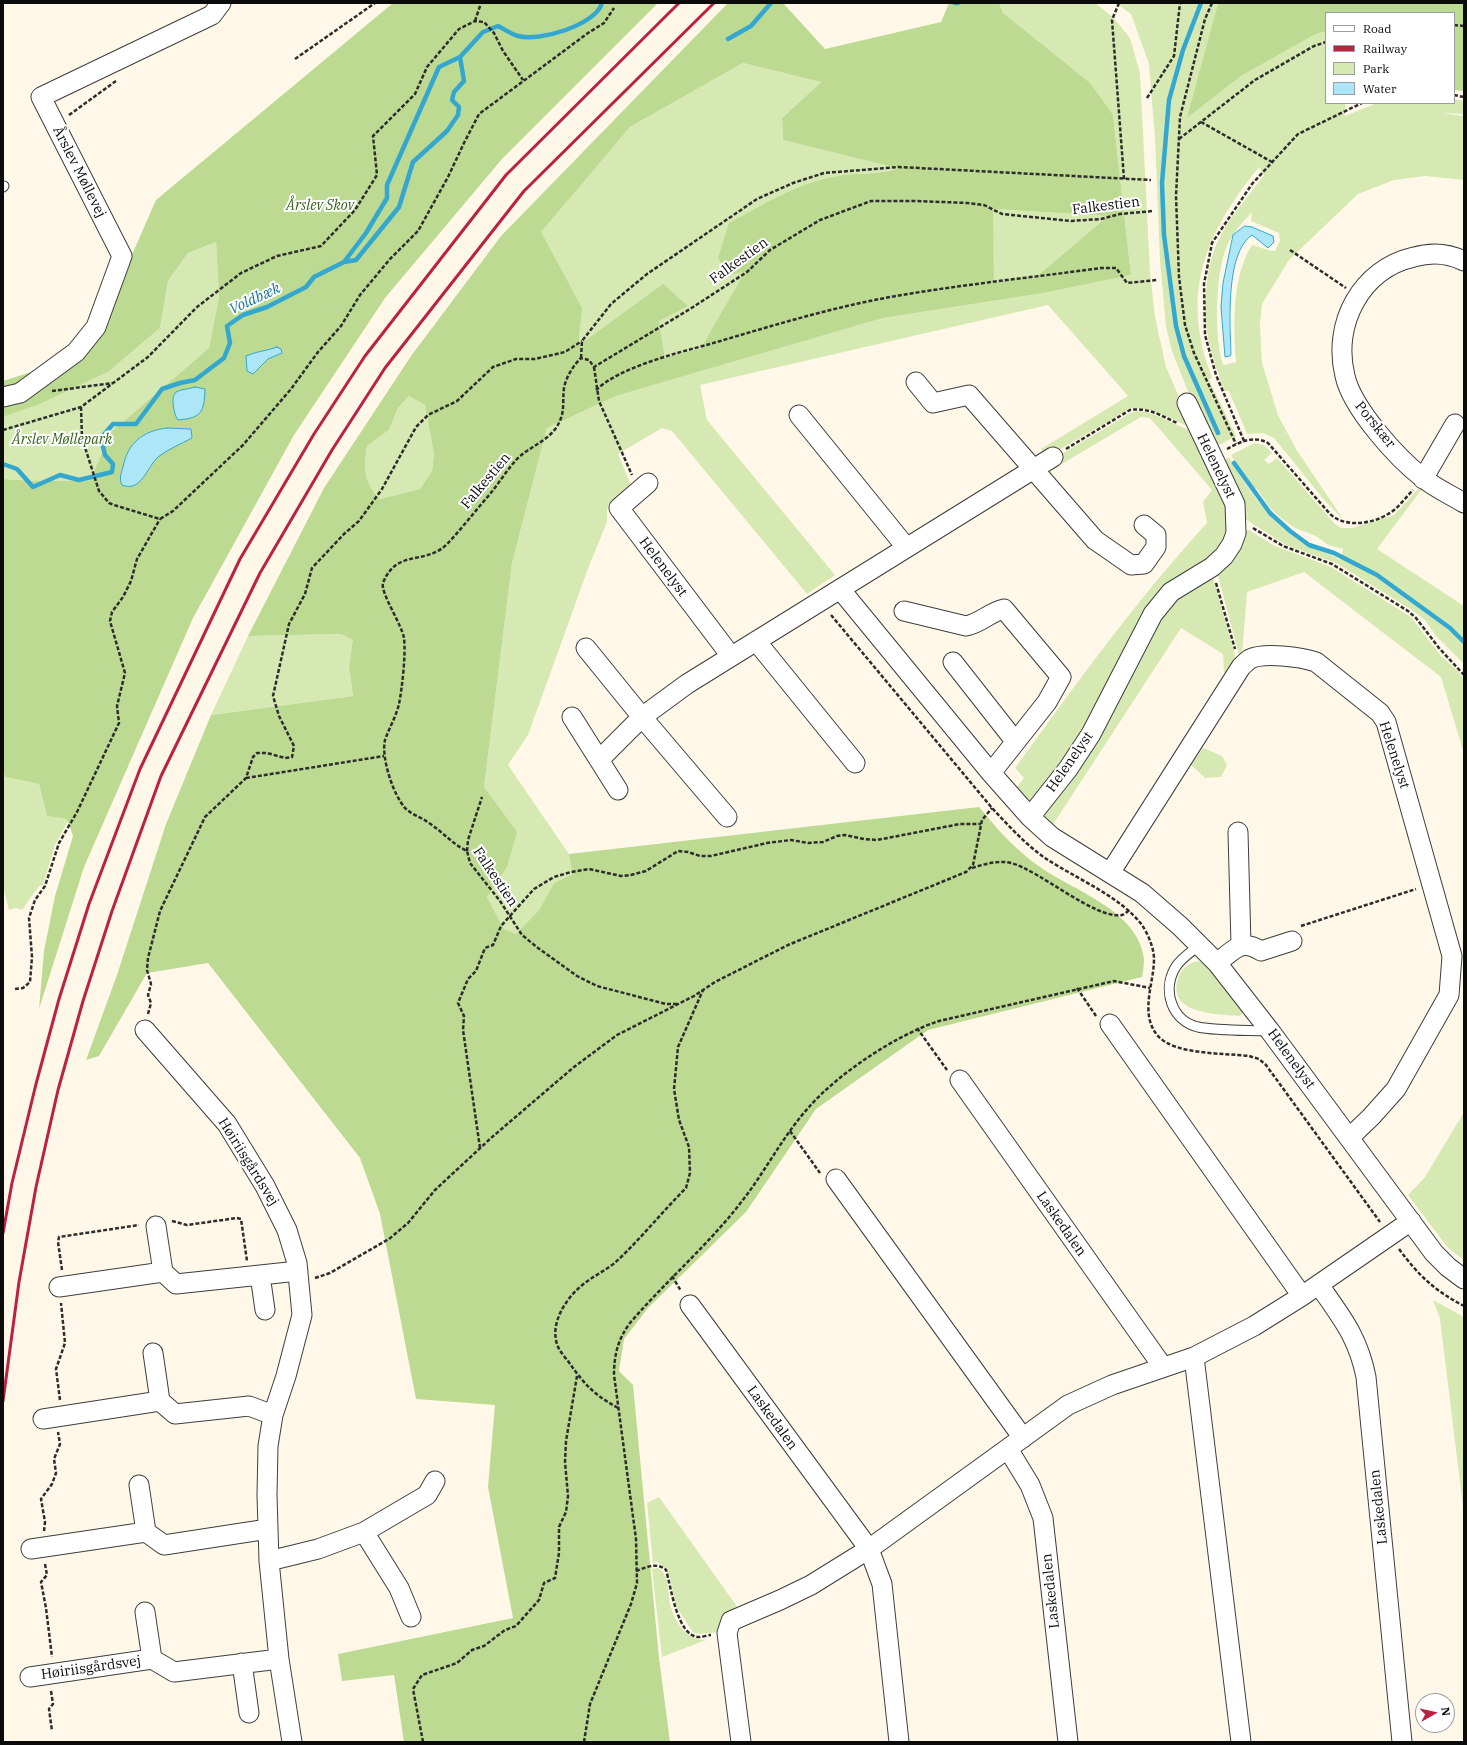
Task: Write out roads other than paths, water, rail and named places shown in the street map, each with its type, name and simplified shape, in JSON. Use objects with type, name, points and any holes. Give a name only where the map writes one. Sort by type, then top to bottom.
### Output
[{"type":"street","name":"Årslev Møllevej","points":[[3,397],[20,393],[76,352],[96,327],[122,256],[41,97],[212,15],[221,3]]},
{"type":"street","name":"Porskær","points":[[1464,261],[1456,257],[1427,253],[1399,260],[1384,268],[1358,296],[1348,314],[1342,334],[1342,356],[1345,377],[1352,396],[1375,429],[1423,479],[1464,503]]},
{"type":"street","points":[[916,382],[932,403],[969,395],[1095,540],[1131,565],[1144,564],[1156,547],[1156,535],[1144,525]]},
{"type":"street","name":"Helenelyst","points":[[1030,817],[1068,769],[1091,734],[1146,627],[1161,603],[1171,592],[1212,567],[1224,556],[1232,544],[1236,533],[1236,516],[1232,498],[1187,404]]},
{"type":"street","points":[[799,415],[906,547]]},
{"type":"street","points":[[1423,479],[1455,424]]},
{"type":"street","points":[[599,760],[642,717],[687,684],[1053,457]]},
{"type":"street","name":"Helenelyst","points":[[644,486],[619,508],[731,656]]},
{"type":"street","name":"Helenelyst","points":[[840,589],[991,773],[1030,817],[1052,837],[1142,893],[1180,926],[1217,963],[1270,1031],[1434,1253],[1448,1267],[1464,1279]]},
{"type":"street","points":[[904,611],[966,626],[976,624],[994,611],[1004,609],[1061,678],[1047,702],[991,773]]},
{"type":"street","points":[[756,641],[855,764]]},
{"type":"street","points":[[586,648],[642,717],[727,817]]},
{"type":"street","name":"Helenelyst","points":[[1110,873],[1241,667],[1250,659],[1261,656],[1305,659],[1316,662],[1380,713],[1386,722],[1452,956],[1449,994],[1396,1090],[1349,1138]]},
{"type":"street","points":[[953,662],[1015,741]]},
{"type":"street","points":[[572,717],[618,790]]},
{"type":"street","points":[[1238,832],[1241,944]]},
{"type":"street","points":[[1217,963],[1241,944],[1252,945],[1261,951],[1296,934]]},
{"type":"street","points":[[1110,1024],[1302,1296]]},
{"type":"street","name":"Høiriisgårdsvej","points":[[145,1030],[227,1124],[265,1186],[284,1224],[297,1263],[302,1315],[286,1376],[273,1415],[268,1446],[269,1561],[279,1659],[292,1742]]},
{"type":"street","name":"Laskedalen","points":[[960,1080],[1163,1367]]},
{"type":"street","points":[[836,1179],[1023,1438]]},
{"type":"street","points":[[741,1742],[727,1633],[731,1621],[811,1585],[869,1549],[1068,1404],[1112,1385],[1194,1357],[1254,1326],[1319,1285],[1411,1221]]},
{"type":"street","points":[[156,1226],[163,1272],[176,1284],[260,1275],[298,1276]]},
{"type":"street","points":[[59,1287],[163,1272]]},
{"type":"street","points":[[260,1275],[265,1310]]},
{"type":"street","name":"Laskedalen","points":[[1319,1285],[1353,1335],[1362,1355],[1366,1378],[1402,1742]]},
{"type":"street","name":"Laskedalen","points":[[690,1306],[869,1549],[882,1584],[899,1742]]},
{"type":"street","points":[[153,1353],[160,1401],[176,1414],[249,1406],[273,1415]]},
{"type":"street","points":[[1194,1357],[1241,1742]]},
{"type":"street","points":[[43,1419],[160,1401]]},
{"type":"street","name":"Laskedalen","points":[[1008,1449],[1030,1485],[1043,1518],[1068,1742]]},
{"type":"street","points":[[269,1561],[318,1549],[364,1532],[427,1495],[436,1481]]},
{"type":"street","points":[[139,1485],[146,1532]]},
{"type":"street","points":[[31,1548],[146,1532],[164,1545],[268,1529]]},
{"type":"street","points":[[364,1532],[399,1588],[411,1618]]},
{"type":"street","name":"Høiriisgårdsvej","points":[[145,1612],[152,1659]]},
{"type":"street","name":"Høiriisgårdsvej","points":[[30,1677],[152,1659],[174,1672],[279,1659]]},
{"type":"street","points":[[242,1663],[249,1713]]},
{"type":"lane","points":[[1200,945],[1187,954],[1175,968],[1169,990],[1173,1008],[1183,1021],[1198,1027],[1270,1031]]},
{"type":"water","points":[[1245,226],[1252,227],[1273,236],[1274,242],[1268,248],[1252,235],[1243,244],[1237,257],[1231,290],[1231,354],[1230,356],[1225,357],[1221,307],[1223,283],[1233,235]]},
{"type":"water","points":[[277,347],[281,349],[282,353],[268,359],[253,374],[247,371],[246,356]]},
{"type":"water","points":[[195,387],[205,389],[204,403],[200,412],[192,418],[178,420],[173,406],[174,394],[178,391]]},
{"type":"water","points":[[167,428],[191,429],[192,438],[158,457],[139,482],[129,487],[122,485],[120,478],[128,451],[143,435]]},
{"type":"waterway","name":"Voldbæk","points":[[3,464],[17,469],[33,487],[60,475],[79,480],[112,472],[113,464],[105,455],[101,438],[113,424],[136,424],[162,389],[195,380],[224,358],[230,343],[227,326],[243,315],[267,307],[306,287],[314,277],[344,262],[366,233],[387,198],[387,185],[439,67],[460,57],[483,32],[498,26],[518,36],[527,37],[552,34],[578,25],[598,11],[602,3]]},
{"type":"waterway","name":"Voldbæk","points":[[728,39],[751,26],[771,3]]},
{"type":"waterway","points":[[1201,3],[1183,50],[1169,100],[1162,183],[1164,235],[1176,326],[1184,356],[1218,433]]},
{"type":"waterway","name":"Voldbæk","points":[[344,262],[356,260],[399,207],[413,162],[447,131],[458,115],[459,107],[452,100],[454,92],[464,81],[460,57]]},
{"type":"waterway","points":[[1234,463],[1270,513],[1290,531],[1309,545],[1334,553],[1377,575],[1450,628],[1464,642]]},
{"type":"railway","points":[[3,1233],[12,1183],[36,1084],[59,999],[89,904],[140,769],[240,559],[314,434],[365,356],[506,175],[679,3]]},
{"type":"railway","points":[[3,1401],[19,1282],[36,1187],[58,1090],[83,1001],[112,911],[161,776],[260,573],[332,450],[385,368],[524,191],[714,3]]},
{"type":"park label","name":"Årslev Skov","points":[[320,206]]},
{"type":"park label","name":"Årslev Møllepark","points":[[62,440]]}]
